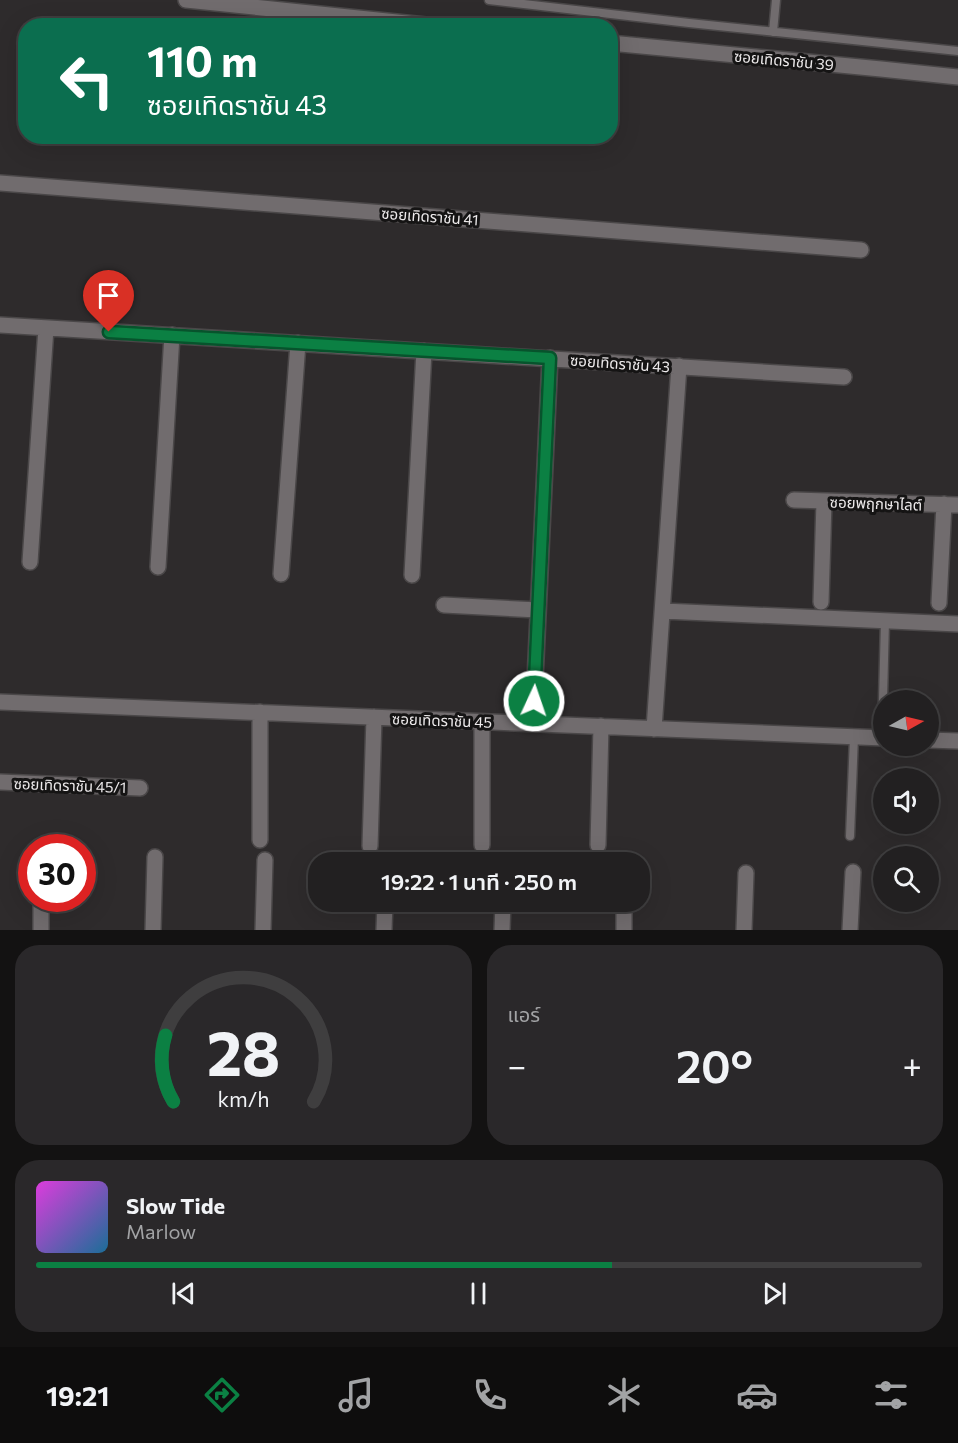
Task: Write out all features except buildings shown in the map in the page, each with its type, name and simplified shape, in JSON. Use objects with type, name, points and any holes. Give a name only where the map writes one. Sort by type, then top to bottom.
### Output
[{"type":"street","points":[[186,0],[358,18]]},
{"type":"street","name":"ซอยเทิดราชัน 39","points":[[618,44],[958,77]]},
{"type":"street","name":"ซอยเทิดราชัน 41","points":[[0,183],[861,250]]},
{"type":"street","name":"ซอยเทิดราชัน 43","points":[[0,325],[844,376]]},
{"type":"street","points":[[30,562],[46,328]]},
{"type":"street","points":[[159,567],[172,336]]},
{"type":"street","points":[[281,574],[298,343]]},
{"type":"street","points":[[412,575],[424,351]]},
{"type":"street","points":[[533,723],[550,358]]},
{"type":"street","points":[[654,729],[680,366]]},
{"type":"street","name":"ซอยพฤกษาไลต์","points":[[794,500],[951,505]]},
{"type":"street","points":[[821,602],[824,501]]},
{"type":"street","points":[[939,603],[951,505]]},
{"type":"street","points":[[444,605],[538,610]]},
{"type":"street","points":[[663,611],[958,624]]},
{"type":"street","name":"ซอยเทิดราชัน 45","points":[[0,702],[873,738]]},
{"type":"street","points":[[260,712],[260,840]]},
{"type":"street","points":[[370,846],[374,717]]},
{"type":"street","points":[[482,722],[482,845]]},
{"type":"street","points":[[598,845],[601,726]]},
{"type":"street","points":[[939,740],[958,741]]},
{"type":"street","name":"ซอยเทิดราชัน 45/1","points":[[0,783],[140,788]]},
{"type":"street","points":[[153,930],[155,857]]},
{"type":"street","points":[[263,930],[265,860]]},
{"type":"street","points":[[850,930],[854,872]]},
{"type":"street","points":[[744,930],[746,873]]},
{"type":"street","points":[[41,930],[42,912]]},
{"type":"street","points":[[384,930],[385,912]]},
{"type":"street","points":[[502,930],[503,912]]},
{"type":"street","points":[[624,912],[624,930]]},
{"type":"lane","points":[[489,0],[563,4],[772,32],[958,51]]},
{"type":"lane","points":[[772,32],[776,0]]},
{"type":"lane","points":[[884,690],[885,621]]},
{"type":"lane","points":[[850,836],[854,737]]},
{"type":"route","points":[[109,332],[550,358],[534,701]]}]
